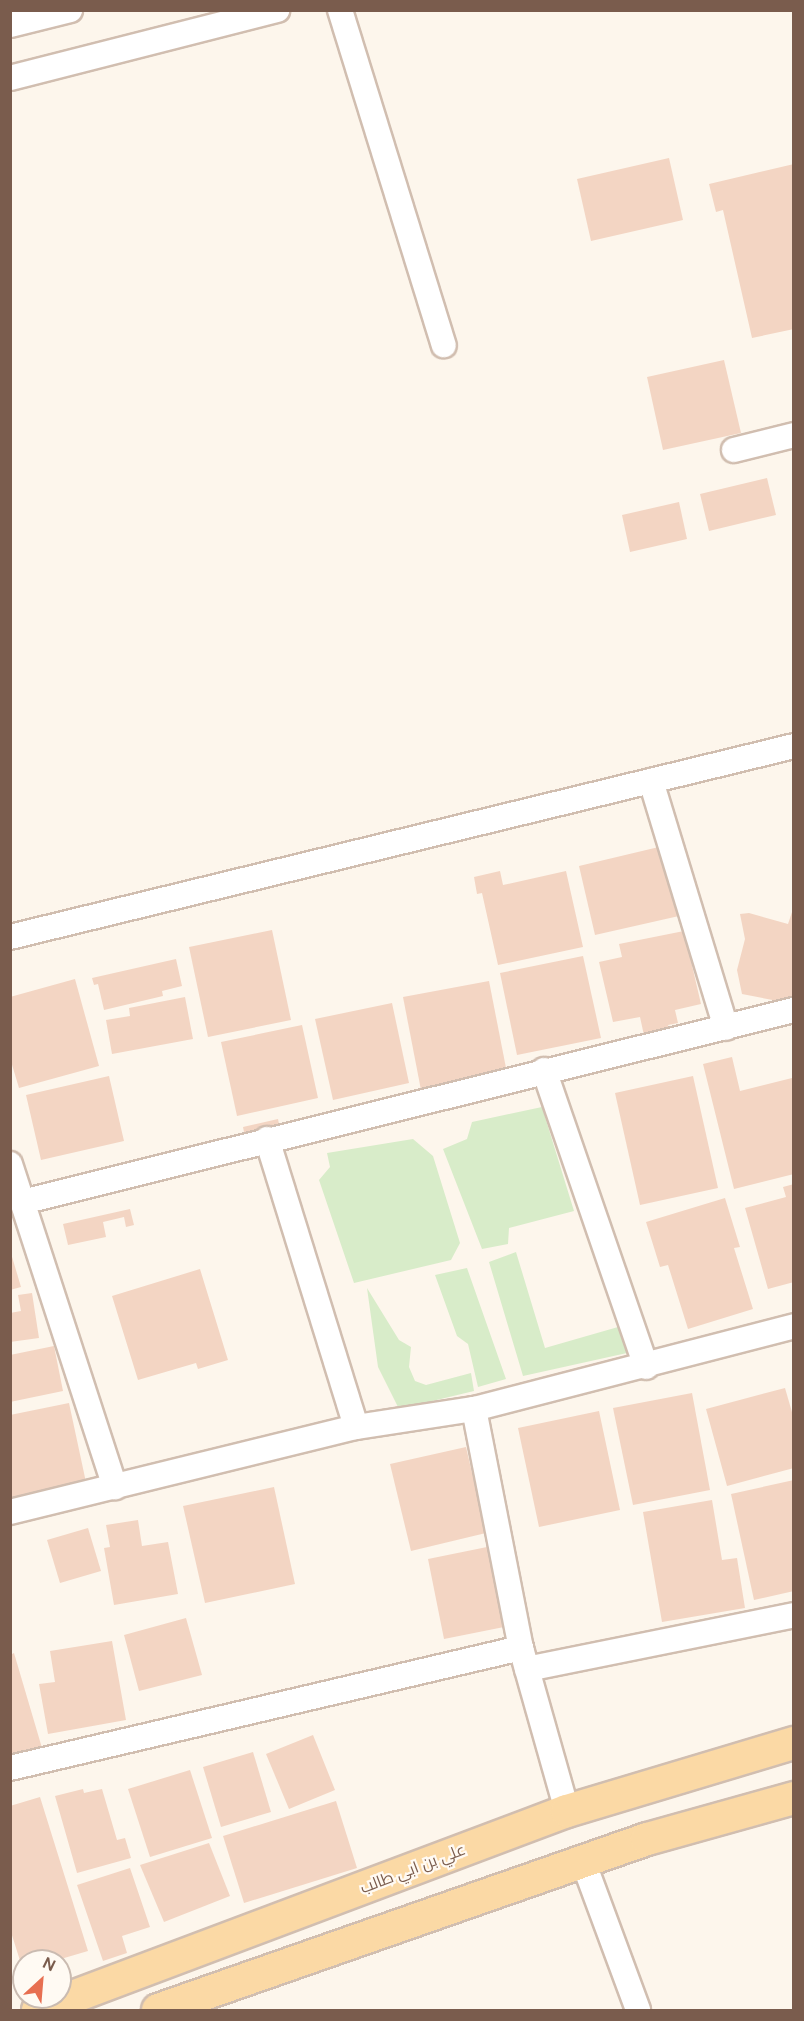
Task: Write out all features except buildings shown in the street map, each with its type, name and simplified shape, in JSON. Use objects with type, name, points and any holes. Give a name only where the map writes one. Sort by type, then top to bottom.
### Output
[{"type":"main road","name":"علي بن ابي طالب","points":[[38,2010],[567,1811],[794,1743]]},
{"type":"main road","points":[[159,2010],[647,1839],[794,1798]]},
{"type":"street","points":[[10,25],[70,10]]},
{"type":"street","points":[[10,78],[276,10]]},
{"type":"street","points":[[340,10],[444,345]]},
{"type":"street","points":[[734,450],[794,435]]},
{"type":"street","points":[[10,937],[794,746]]},
{"type":"street","points":[[651,781],[726,1028]]},
{"type":"street","points":[[22,1202],[544,1070],[794,1010]]},
{"type":"street","points":[[544,1070],[646,1367]]},
{"type":"street","points":[[267,1139],[357,1427]]},
{"type":"street","points":[[10,1164],[115,1487]]},
{"type":"street","points":[[10,1512],[357,1427],[474,1409],[646,1367],[794,1326]]},
{"type":"street","points":[[474,1409],[524,1658],[567,1811]]},
{"type":"street","points":[[10,1768],[524,1658],[794,1615]]},
{"type":"street","points":[[582,1861],[638,2010]]},
{"type":"green space","points":[[542,1107],[574,1211],[509,1228],[508,1244],[482,1249],[443,1149],[467,1139],[472,1122]]},
{"type":"green space","points":[[413,1139],[433,1156],[460,1243],[451,1260],[354,1283],[319,1180],[330,1167],[327,1153]]},
{"type":"green space","points":[[516,1252],[545,1348],[618,1327],[627,1353],[523,1376],[489,1262]]},
{"type":"green space","points":[[467,1268],[506,1379],[478,1387],[468,1344],[457,1336],[435,1275]]},
{"type":"green space","points":[[367,1288],[399,1340],[411,1347],[409,1367],[415,1381],[426,1385],[471,1373],[474,1391],[399,1409],[378,1367]]}]
